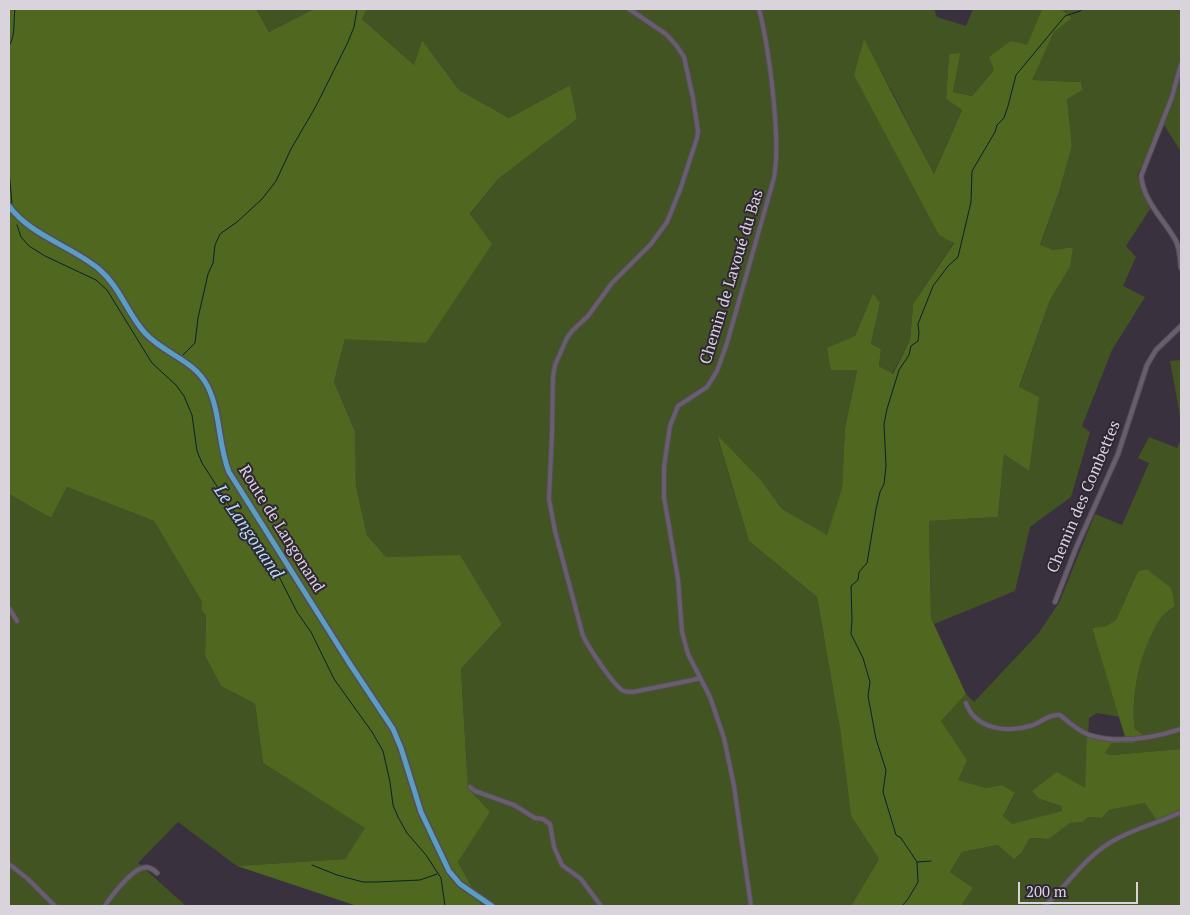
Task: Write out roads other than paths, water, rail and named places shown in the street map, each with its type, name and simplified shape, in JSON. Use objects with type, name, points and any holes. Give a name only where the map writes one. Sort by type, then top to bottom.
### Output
[{"type":"main road","name":"Route de Langonand","points":[[9,206],[15,214],[27,223],[101,271],[116,288],[144,332],[160,346],[191,365],[204,379],[209,387],[214,403],[222,454],[229,472],[393,729],[401,748],[418,804],[449,870],[460,884],[492,906]]},
{"type":"street","points":[[630,9],[666,34],[684,57],[697,120],[697,138],[668,222],[651,244],[612,283],[588,316],[572,331],[558,357],[553,377],[549,499],[555,531],[583,636],[590,649],[621,690],[634,692],[700,678]]},
{"type":"street","name":"Chemin de Lavoué du Bas","points":[[752,906],[729,758],[716,712],[688,654],[682,632],[678,578],[664,497],[664,467],[668,434],[678,406],[707,387],[716,374],[727,343],[774,178],[776,152],[772,87],[766,36],[759,9]]},
{"type":"street","points":[[1181,64],[1172,97],[1141,176],[1144,192],[1177,243],[1181,268]]},
{"type":"street","name":"Chemin des Combettes","points":[[1055,602],[1076,548],[1118,454],[1147,365],[1156,350],[1181,326]]},
{"type":"street","points":[[9,608],[17,621]]},
{"type":"street","points":[[966,702],[976,718],[986,725],[998,729],[1030,726],[1054,714],[1060,715],[1088,735],[1106,738],[1128,739],[1146,737],[1181,729]]},
{"type":"street","points":[[470,787],[514,805],[535,818],[547,821],[550,824],[554,847],[562,865],[581,879],[601,906]]},
{"type":"street","points":[[1045,906],[1084,865],[1108,844],[1130,832],[1181,812]]},
{"type":"street","points":[[9,864],[28,878],[55,906]]},
{"type":"street","points":[[105,906],[121,886],[141,868],[149,868],[157,873]]},
{"type":"waterway","points":[[9,46],[13,33],[15,9]]},
{"type":"waterway","points":[[183,355],[195,343],[198,318],[208,274],[213,263],[215,245],[220,234],[237,222],[262,199],[276,181],[348,42],[354,27],[357,9]]},
{"type":"waterway","points":[[902,906],[918,882],[917,862],[901,838],[896,835],[883,792],[886,770],[876,739],[868,696],[870,682],[863,658],[851,634],[851,586],[858,580],[859,572],[867,563],[876,509],[884,484],[886,466],[884,424],[887,409],[899,370],[909,355],[911,346],[918,341],[918,324],[933,286],[948,266],[958,257],[971,202],[972,171],[995,132],[997,125],[1004,118],[1016,75],[1065,16],[1083,9]]},
{"type":"waterway","points":[[9,171],[12,203]]},
{"type":"waterway","name":"Le Langonand","points":[[17,225],[21,237],[29,246],[45,256],[96,280],[107,290],[152,363],[176,385],[184,396],[192,415],[197,451],[202,463],[229,505],[269,557],[297,612],[311,632],[334,679],[372,732],[383,751],[393,805],[407,833],[426,855],[441,878],[445,906]]},
{"type":"waterway","points":[[917,862],[931,861]]},
{"type":"waterway","points":[[312,865],[337,875],[363,882],[420,880],[437,874]]}]
